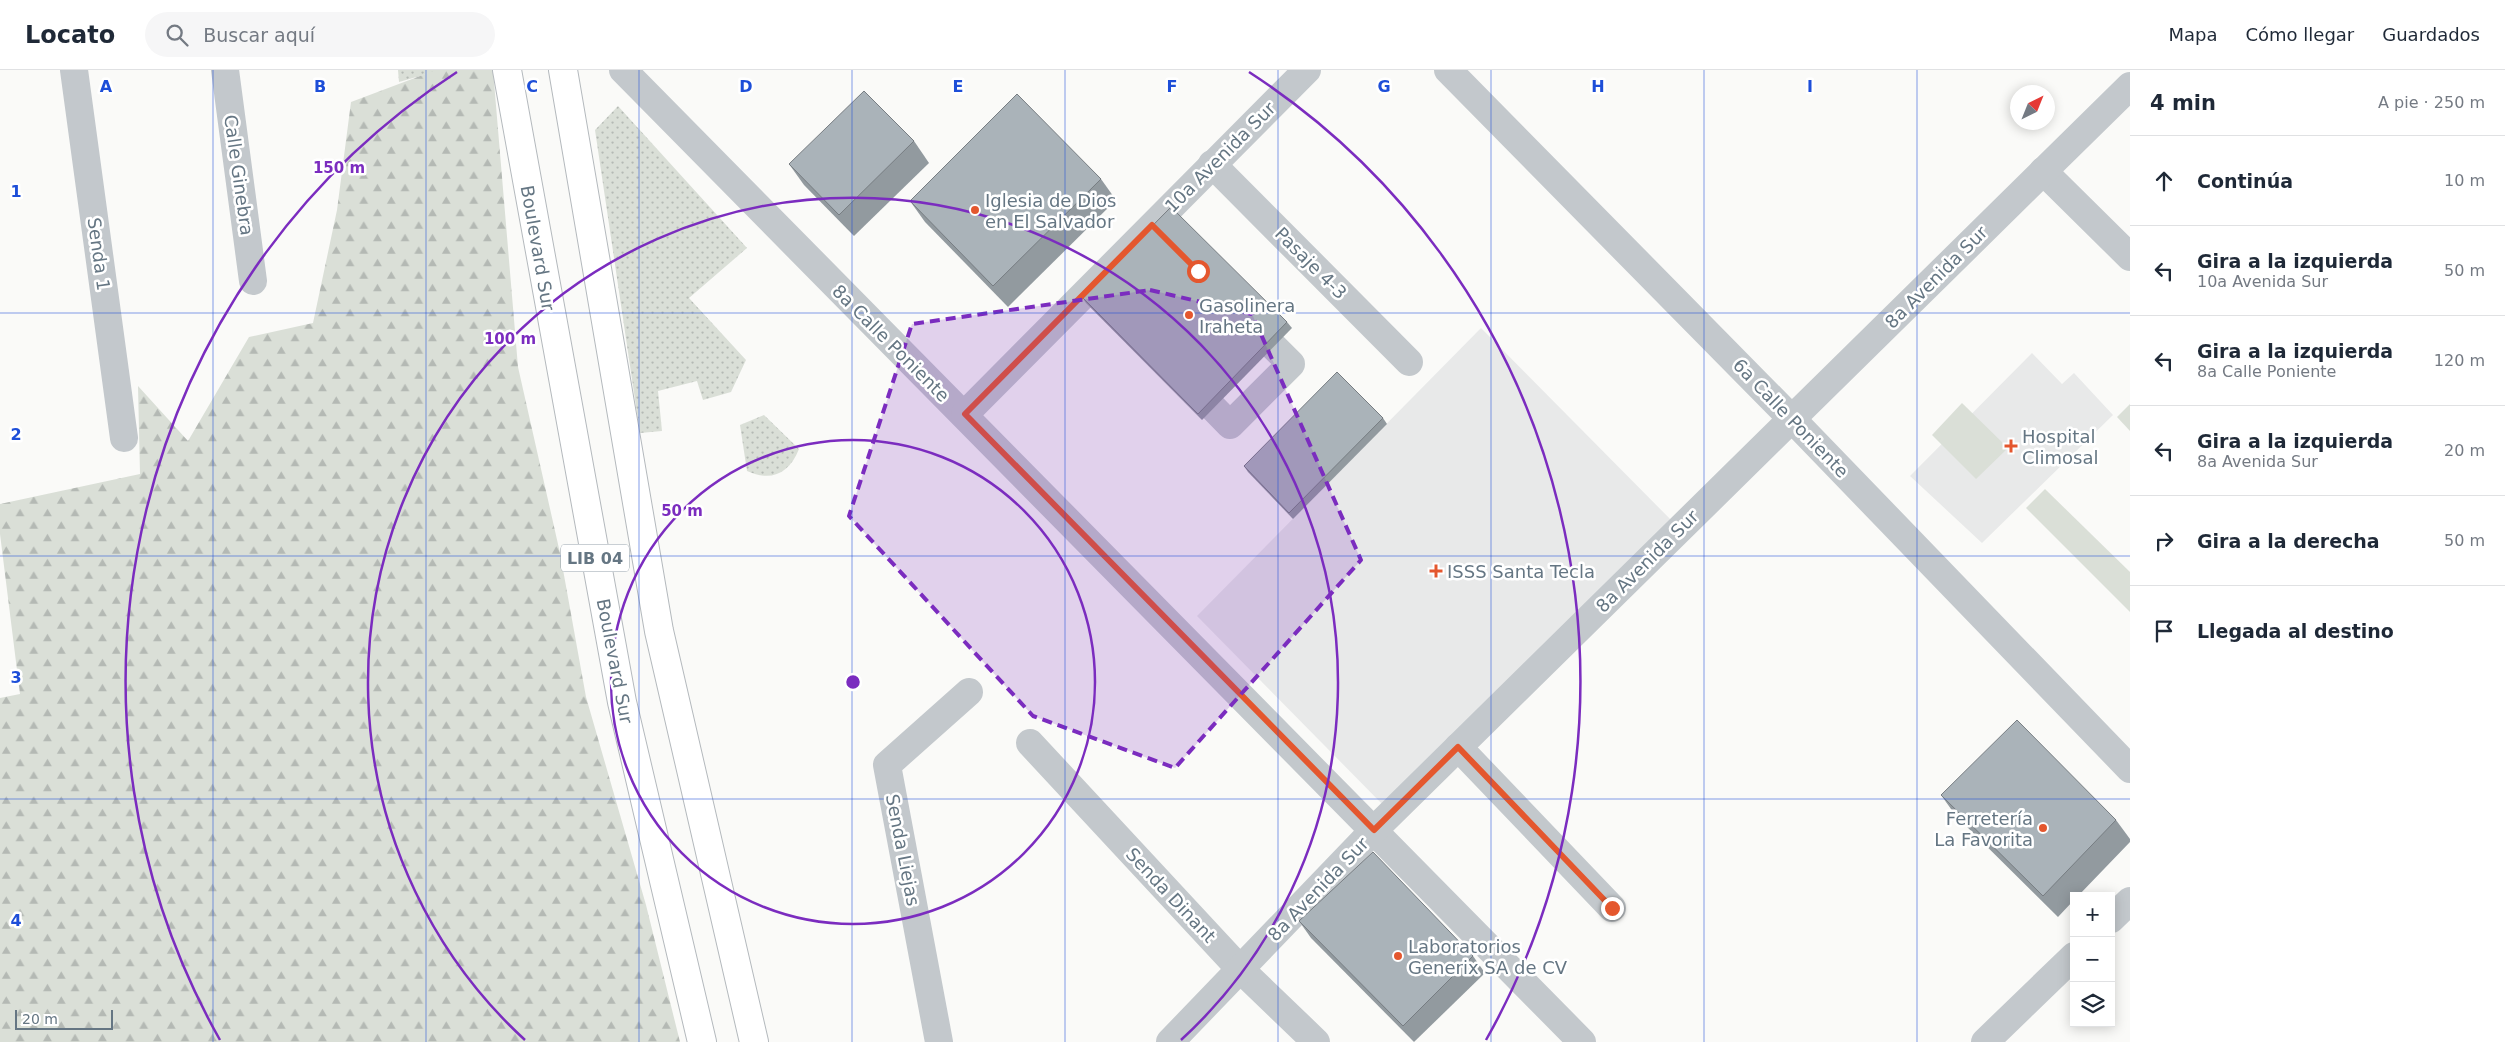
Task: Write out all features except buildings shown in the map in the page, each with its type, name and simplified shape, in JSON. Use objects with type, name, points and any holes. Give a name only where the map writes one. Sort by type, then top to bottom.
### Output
[{"type":"highway","name":"Boulevard Sur","points":[[506,70],[622,702],[702,1042]]},
{"type":"highway","name":"LIB 04","points":[[563,70],[659,631],[754,1042]]},
{"type":"street","name":"Senda 1","points":[[74,70],[124,438]]},
{"type":"street","name":"Calle Ginebra","points":[[226,70],[254,281]]},
{"type":"street","name":"8a Calle Poniente","points":[[624,70],[942,396],[965,414],[1582,1042]]},
{"type":"street","name":"10a Avenida Sur","points":[[965,414],[1307,70]]},
{"type":"street","name":"6a Calle Poniente","points":[[1448,70],[1792,419],[2130,769]]},
{"type":"street","name":"8a Avenida Sur","points":[[1170,1042],[1374,830],[2130,86]]},
{"type":"street","name":"Pasaje 4-3","points":[[1212,164],[1409,362]]},
{"type":"street","points":[[2043,171],[2130,256]]},
{"type":"street","points":[[1152,225],[1172,245]]},
{"type":"street","points":[[1092,286],[1112,306]]},
{"type":"street","points":[[1202,355],[1176,369],[1230,425],[1291,364],[1233,315]]},
{"type":"street","name":"Senda Liejas","points":[[939,1042],[887,765],[969,692]]},
{"type":"street","name":"Senda Dinant","points":[[1030,743],[1240,969],[1316,1042]]},
{"type":"street","points":[[1458,747],[1612,908]]},
{"type":"street","points":[[2115,915],[2130,901]]},
{"type":"street","points":[[1985,1042],[2070,960]]},
{"type":"highlighted area","points":[[1150,290],[1252,314],[1361,560],[1175,768],[1033,716],[849,516],[912,324]]},
{"type":"shaded area","name":"ISSS Santa Tecla","points":[[1481,328],[1678,527],[1386,808],[1197,616]]},
{"type":"shaded area","name":"Hospital Climosal","points":[[2032,353],[2062,384],[2074,373],[2113,415],[1982,543],[1910,476]]},
{"type":"green space","points":[[398,70],[441,70],[399,82]]},
{"type":"green space","points":[[436,70],[493,70],[518,367],[560,553],[586,697],[646,905],[680,1042],[0,1042],[0,698],[20,694],[0,534],[0,504],[140,474],[138,386],[188,441],[249,337],[313,323],[337,210],[351,102]]},
{"type":"green space","points":[[618,106],[747,248],[689,298],[746,360],[731,392],[703,400],[697,381],[658,391],[662,431],[640,433],[595,130]]},
{"type":"green space","points":[[1962,403],[2008,448],[1976,479],[1932,435]]},
{"type":"green space","points":[[2130,404],[2130,431],[2117,417]]},
{"type":"green space","points":[[764,415],[799,449],[790,465],[784,470],[778,474],[764,476],[747,471],[740,425]]},
{"type":"green space","points":[[2045,489],[2130,572],[2130,612],[2026,508]]},
{"type":"place","name":"Iglesia de Dios en El Salvador","points":[[975,210]]},
{"type":"place","name":"Gasolinera Iraheta","points":[[1189,315]]},
{"type":"place","name":"Hospital Climosal","points":[[2011,446]]},
{"type":"place","name":"ISSS Santa Tecla","points":[[1436,571]]},
{"type":"place","name":"Ferretería La Favorita","points":[[2043,828]]},
{"type":"place","name":"Laboratorios Generix SA de CV","points":[[1398,956]]},
{"type":"route","points":[[1198,271],[1152,225],[965,414],[1374,830],[1458,747],[1612,908]]}]
